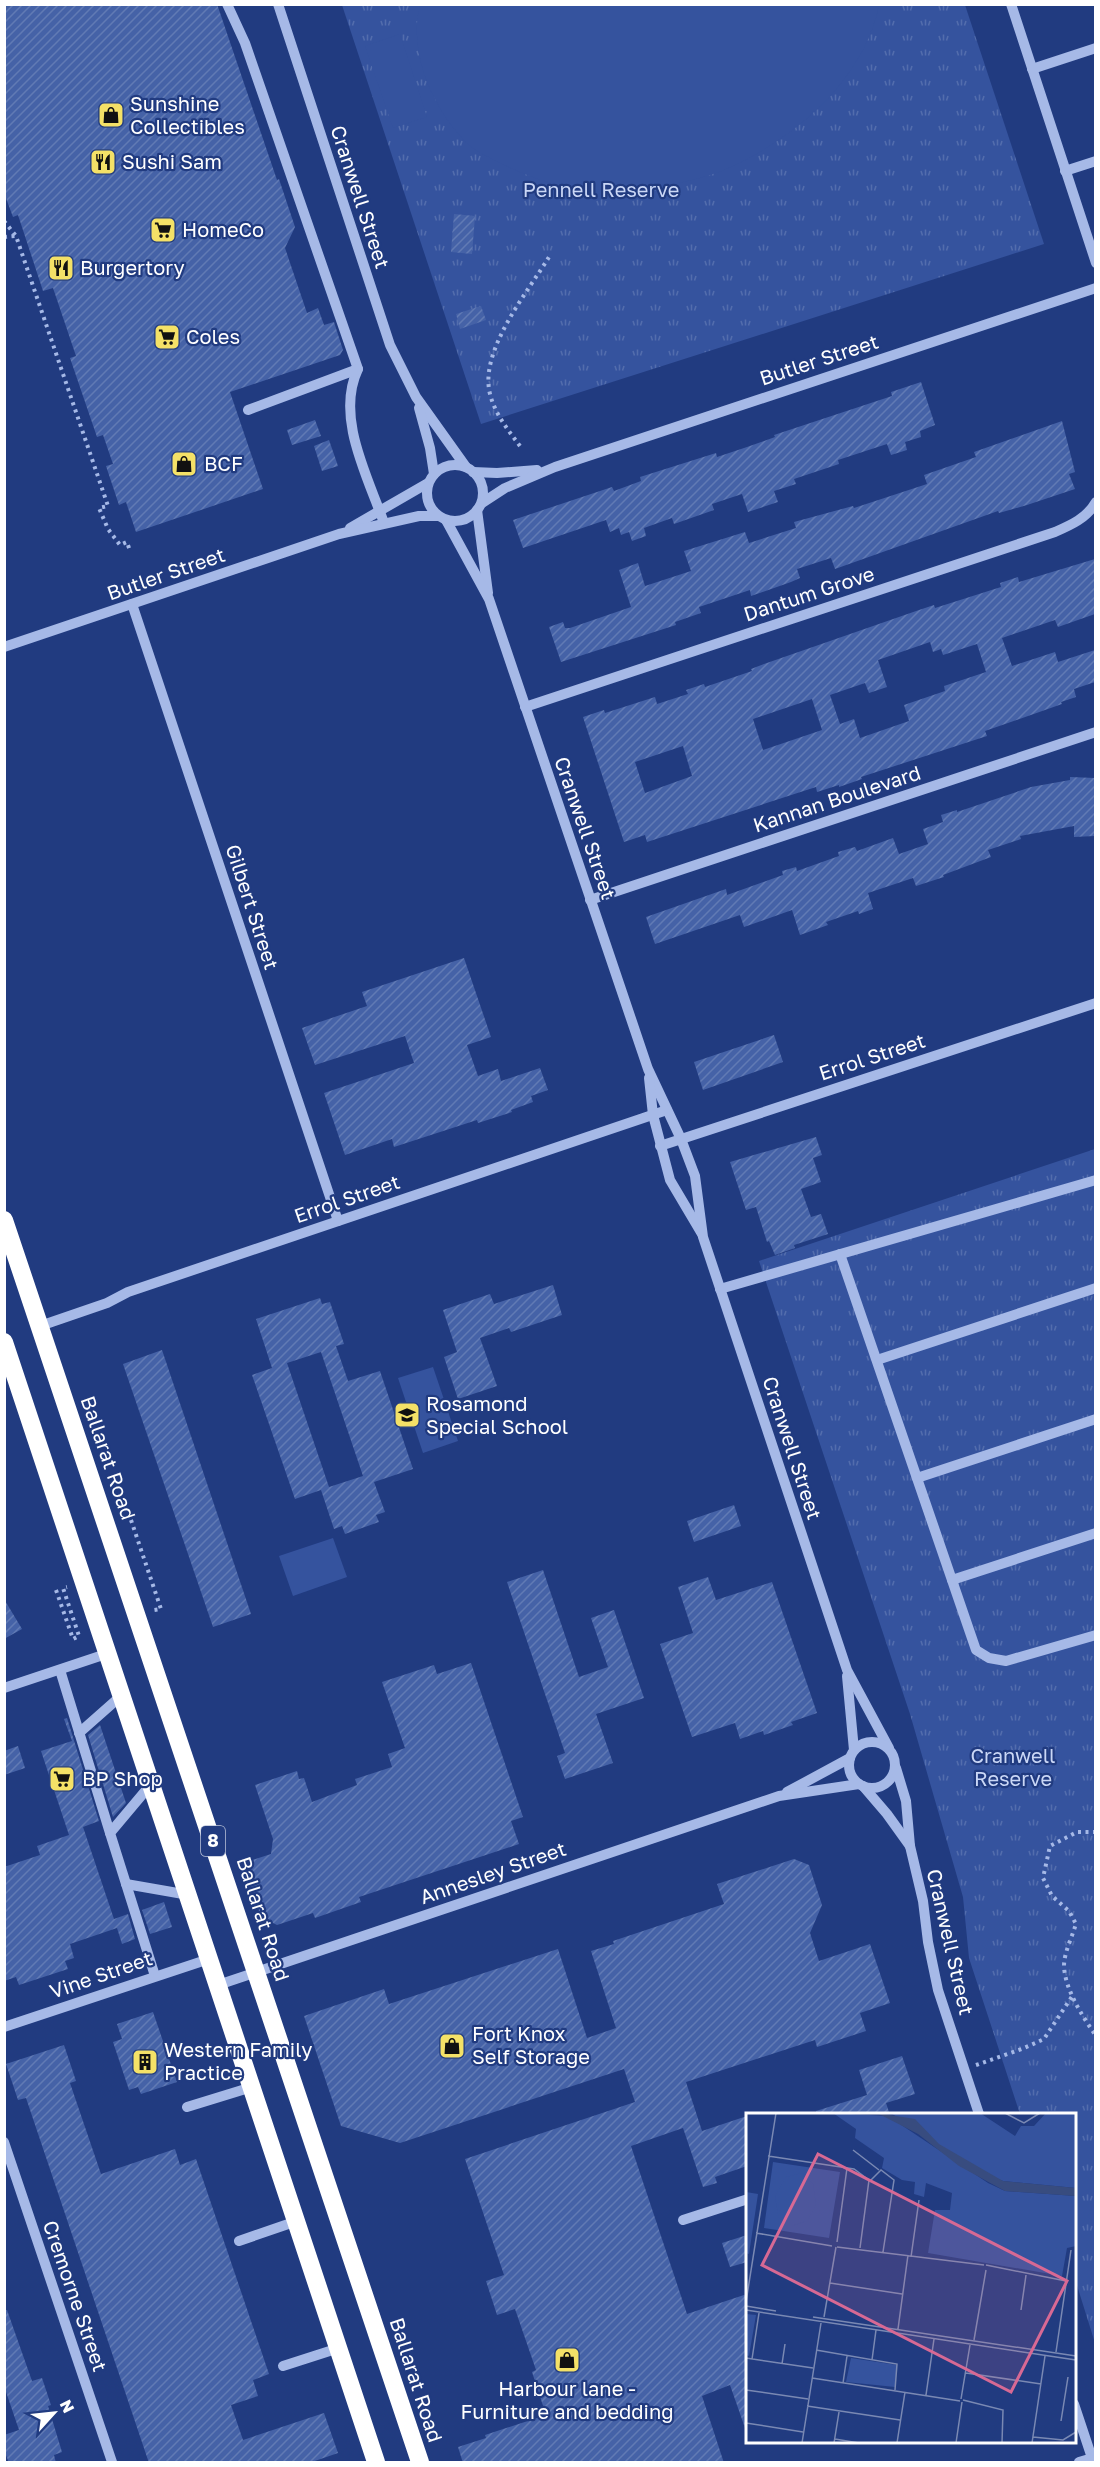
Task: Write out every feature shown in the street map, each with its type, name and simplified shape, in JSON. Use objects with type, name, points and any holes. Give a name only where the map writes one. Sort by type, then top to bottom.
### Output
[{"type":"highway","name":"Ballarat Road","points":[[4,1220],[420,2463]]},
{"type":"highway","name":"8","points":[[4,1342],[339,2348],[372,2461]]},
{"type":"street","points":[[227,4],[245,43],[358,369],[352,381],[351,420],[356,443],[384,523]]},
{"type":"street","name":"Cranwell Street","points":[[278,4],[390,345],[416,397],[426,429],[431,479]]},
{"type":"street","points":[[1011,4],[1095,263]]},
{"type":"street","points":[[1032,69],[1095,48]]},
{"type":"street","points":[[1065,171],[1095,161]]},
{"type":"street","name":"Butler Street","points":[[480,507],[505,488],[555,467],[1095,288]]},
{"type":"street","points":[[248,410],[358,369]]},
{"type":"street","name":"Cranwell Street","points":[[416,397],[470,469]]},
{"type":"street","points":[[450,465],[470,469],[482,486],[480,507],[464,520],[442,518],[428,501],[431,479],[450,465]]},
{"type":"street","name":"Butler Street","points":[[470,469],[525,472],[555,467]]},
{"type":"street","name":"Butler Street","points":[[339,534],[431,479]]},
{"type":"street","name":"Cranwell Street","points":[[480,507],[489,599]]},
{"type":"street","name":"Dantum Grove","points":[[525,707],[1055,532],[1074,524],[1094,508]]},
{"type":"street","name":"Butler Street","points":[[4,646],[339,534],[418,516],[442,518]]},
{"type":"street","name":"Cranwell Street","points":[[442,518],[489,599],[648,1069],[681,1139],[695,1176],[703,1237],[847,1670],[889,1748]]},
{"type":"street","name":"Gilbert Street","points":[[132,604],[338,1221]]},
{"type":"street","name":"Kannan Boulevard","points":[[590,900],[1095,732]]},
{"type":"street","name":"Errol Street","points":[[660,1146],[1095,1002]]},
{"type":"street","name":"Cranwell Street","points":[[648,1069],[652,1116],[670,1180],[703,1237]]},
{"type":"street","name":"Errol Street","points":[[40,1326],[107,1303],[128,1292],[667,1110]]},
{"type":"street","points":[[720,1289],[1095,1180]]},
{"type":"street","points":[[840,1254],[976,1650],[989,1658],[1006,1661],[1095,1635]]},
{"type":"street","points":[[877,1360],[1095,1288]]},
{"type":"street","points":[[917,1478],[1095,1419]]},
{"type":"street","points":[[952,1580],[1095,1533]]},
{"type":"street","points":[[4,1688],[109,1653]]},
{"type":"street","points":[[60,1670],[155,1976]]},
{"type":"street","name":"Cranwell Street","points":[[847,1670],[852,1754]]},
{"type":"street","points":[[79,1733],[122,1695]]},
{"type":"street","points":[[875,1741],[889,1748],[896,1761],[894,1775],[884,1785],[870,1788],[861,1785],[850,1773],[852,1754],[867,1742],[875,1741]]},
{"type":"street","name":"Annesley Street","points":[[779,1796],[852,1754]]},
{"type":"street","name":"Cranwell Street","points":[[896,1768],[906,1801],[910,1846],[923,1901],[928,1942],[938,1990],[978,2113]]},
{"type":"street","points":[[110,1833],[152,1783]]},
{"type":"street","name":"Cranwell Street","points":[[861,1785],[887,1814],[910,1846]]},
{"type":"street","name":"Annesley Street","points":[[218,1985],[779,1796],[861,1785]]},
{"type":"street","points":[[126,1884],[189,1895]]},
{"type":"street","name":"Vine Street","points":[[4,2027],[209,1959]]},
{"type":"street","points":[[187,2107],[252,2087]]},
{"type":"street","name":"Cremorne Street","points":[[4,2142],[112,2463]]},
{"type":"street","points":[[683,2220],[746,2199]]},
{"type":"street","points":[[239,2241],[297,2221]]},
{"type":"street","points":[[283,2366],[339,2348]]},
{"type":"street","points":[[1076,2409],[1094,2457],[1079,2463]]},
{"type":"path","points":[[4,221],[16,236],[108,506],[99,508],[108,529],[120,545],[127,542],[130,551]]},
{"type":"path","points":[[4,237],[16,236]]},
{"type":"path","points":[[520,446],[496,410],[489,393],[488,370],[494,345],[549,257]]},
{"type":"path","points":[[131,1520],[161,1609]]},
{"type":"path","points":[[1095,1832],[1077,1832],[1050,1846],[1043,1878],[1052,1896],[1069,1911],[1076,1924],[1064,1964],[1073,1995],[1095,2036]]},
{"type":"path","points":[[964,2069],[1044,2039],[1073,1995]]},
{"type":"green space","points":[[420,4],[879,5],[871,32],[844,80],[826,101],[783,137],[735,165],[693,180],[644,188],[595,189],[551,183],[523,174],[479,152],[459,135],[445,117],[434,97],[421,64],[417,40]]},
{"type":"green space","name":"Pennell Reserve","points":[[342,5],[965,5],[1044,244],[481,424]]},
{"type":"green space","points":[[400,34],[427,117],[393,128],[365,46]]},
{"type":"green space","name":"Cranwell Reserve","points":[[1095,1149],[1095,2343],[1076,2282],[1076,2113],[1020,2113],[969,1958],[963,1897],[910,1714],[759,1261]]},
{"type":"green space","points":[[433,1367],[458,1441],[423,1453],[398,1378]]},
{"type":"green space","points":[[333,1538],[347,1577],[293,1596],[279,1556]]},
{"type":"building","name":"HomeCo","points":[[4,4],[217,4],[295,227],[285,248],[307,313],[318,308],[324,325],[334,322],[343,350],[340,355],[230,392],[263,489],[136,532],[126,502],[119,505],[106,466],[113,464],[103,435],[97,437],[70,358],[76,356],[53,288],[43,291],[18,215],[13,217],[4,193]]},
{"type":"building","points":[[454,214],[475,216],[472,254],[451,252]]},
{"type":"building","points":[[481,306],[486,320],[460,329],[456,314]]},
{"type":"building","points":[[921,382],[935,425],[920,431],[921,437],[905,442],[907,450],[891,455],[887,444],[838,460],[839,464],[794,479],[796,484],[774,491],[778,502],[748,512],[742,494],[712,504],[714,510],[674,524],[672,518],[644,528],[646,536],[632,541],[629,532],[621,535],[619,528],[610,532],[606,520],[523,548],[513,520],[612,487],[614,491],[641,481],[640,477],[716,453],[717,457],[747,447],[775,437],[774,435],[892,396],[891,392]]},
{"type":"building","points":[[315,420],[321,436],[292,445],[287,430]]},
{"type":"building","points":[[1062,421],[1075,472],[1069,474],[1075,489],[999,513],[998,511],[835,569],[831,558],[797,569],[800,578],[791,582],[751,596],[750,590],[699,607],[701,613],[675,622],[676,625],[561,662],[549,627],[563,622],[565,628],[570,628],[631,607],[619,570],[638,563],[645,586],[691,571],[684,551],[745,532],[749,543],[796,528],[794,522],[853,506],[854,508],[927,484],[924,475],[976,457],[974,452]]},
{"type":"building","points":[[329,440],[338,466],[322,471],[314,446]]},
{"type":"building","points":[[1095,559],[1095,614],[1058,627],[1055,620],[1002,638],[1012,666],[1055,652],[1058,662],[1095,650],[1095,682],[1074,689],[1076,697],[985,731],[987,736],[861,777],[862,779],[839,787],[839,785],[817,792],[816,787],[647,842],[645,835],[624,842],[583,717],[604,710],[605,713],[655,697],[657,704],[688,694],[686,690],[704,684],[705,687],[752,671],[751,669],[764,664],[919,610],[934,605],[935,608],[1001,587],[1000,583],[1018,577],[1019,582]],"holes":[[[930,642],[933,652],[941,649],[943,655],[977,644],[986,672],[944,686],[945,691],[904,705],[909,721],[860,738],[854,719],[840,724],[830,695],[865,683],[869,693],[887,687],[878,660]],[[812,699],[822,730],[763,750],[753,719]],[[683,746],[692,776],[645,793],[635,762]]]},
{"type":"building","points":[[1070,777],[1095,778],[1095,836],[1074,837],[1074,826],[1020,836],[1021,839],[988,850],[991,857],[943,875],[944,877],[916,886],[913,878],[868,893],[873,909],[859,914],[858,911],[826,922],[828,925],[800,935],[792,910],[744,927],[740,915],[655,944],[646,917],[726,889],[727,895],[783,875],[782,871],[796,867],[797,871],[839,856],[838,852],[855,847],[857,851],[893,838],[899,854],[928,844],[923,829],[943,822],[941,815],[957,810],[957,812],[1031,787],[1070,780]]},
{"type":"building","points":[[464,958],[491,1037],[467,1045],[478,1076],[498,1069],[501,1081],[540,1068],[548,1090],[531,1096],[533,1102],[511,1110],[512,1112],[478,1123],[477,1120],[394,1147],[392,1139],[345,1155],[324,1093],[414,1063],[405,1036],[315,1065],[302,1028],[367,1006],[362,992]]},
{"type":"building","points":[[774,1035],[783,1062],[703,1090],[694,1062]]},
{"type":"building","points":[[816,1137],[822,1155],[813,1158],[821,1182],[801,1189],[811,1217],[821,1214],[828,1234],[794,1245],[795,1248],[775,1255],[769,1241],[767,1242],[756,1207],[746,1210],[730,1162]]},
{"type":"building","points":[[553,1285],[562,1315],[511,1332],[509,1328],[480,1338],[497,1386],[458,1399],[444,1357],[457,1352],[443,1310],[490,1294],[494,1304]]},
{"type":"building","points":[[320,1298],[322,1304],[330,1302],[344,1344],[336,1346],[348,1381],[380,1371],[413,1469],[374,1482],[385,1512],[376,1515],[379,1522],[345,1534],[342,1526],[334,1529],[321,1490],[295,1499],[252,1375],[272,1368],[256,1319]],"holes":[[[321,1352],[363,1476],[329,1487],[287,1363]]]},
{"type":"building","points":[[162,1350],[251,1614],[213,1627],[123,1364]]},
{"type":"building","points":[[734,1505],[741,1526],[694,1542],[687,1521]]},
{"type":"building","points":[[543,1570],[579,1677],[608,1667],[591,1618],[614,1610],[644,1698],[596,1714],[613,1763],[565,1779],[557,1756],[565,1753],[507,1582]]},
{"type":"building","points":[[708,1577],[716,1600],[772,1582],[817,1713],[791,1722],[793,1725],[764,1735],[763,1731],[740,1739],[735,1723],[692,1737],[660,1644],[693,1633],[678,1587]]},
{"type":"building","points":[[4,1599],[22,1629],[4,1639]]},
{"type":"building","points":[[471,1663],[523,1817],[511,1821],[519,1844],[359,1897],[361,1902],[315,1918],[313,1913],[277,1925],[261,1917],[243,1863],[271,1854],[273,1839],[255,1785],[297,1771],[299,1779],[304,1778],[312,1802],[357,1785],[355,1779],[392,1767],[388,1754],[405,1748],[382,1682],[434,1665],[437,1674]]},
{"type":"building","points":[[67,1718],[99,1821],[83,1827],[114,1919],[128,1914],[135,1939],[122,1944],[117,1928],[70,1944],[74,1958],[65,1961],[68,1969],[19,1985],[16,1977],[4,1981],[4,1867],[40,1855],[37,1846],[69,1835],[41,1751],[72,1741],[64,1719]]},
{"type":"building","points":[[100,1725],[126,1803],[113,1817],[88,1735]]},
{"type":"building","points":[[18,1746],[25,1768],[4,1775],[4,1751]]},
{"type":"building","points":[[794,1859],[809,1865],[822,1905],[810,1933],[819,1961],[870,1944],[890,2003],[860,2013],[866,2031],[817,2047],[815,2040],[686,2082],[702,2131],[746,2116],[746,2166],[715,2177],[717,2183],[703,2187],[683,2128],[631,2146],[687,2314],[746,2294],[746,2428],[730,2385],[702,2396],[724,2463],[463,2463],[458,2447],[486,2438],[485,2435],[546,2415],[532,2372],[536,2370],[515,2309],[497,2315],[486,2281],[504,2275],[465,2159],[635,2102],[624,2069],[400,2143],[341,2126],[304,2016],[384,1989],[389,2004],[558,1949],[587,2038],[616,2028],[591,1951],[614,1944],[613,1941],[724,1904],[717,1884]]},
{"type":"building","points":[[164,1902],[172,1927],[150,1934],[142,1910]]},
{"type":"building","name":"Western Family Practice","points":[[153,2012],[177,2082],[141,2094],[138,2087],[129,2090],[113,2042],[122,2039],[117,2024]]},
{"type":"building","points":[[64,2045],[76,2081],[70,2083],[101,2174],[175,2149],[180,2165],[196,2159],[269,2374],[253,2380],[258,2396],[231,2405],[243,2440],[324,2413],[338,2453],[309,2463],[149,2463],[26,2098],[18,2100],[6,2064]]},
{"type":"building","points":[[902,2056],[915,2094],[886,2103],[889,2113],[816,2113],[816,2111],[867,2095],[859,2070]]},
{"type":"building","points":[[746,2235],[746,2262],[730,2267],[722,2243]]},
{"type":"building","points":[[4,2310],[7,2310],[32,2381],[42,2378],[62,2452],[54,2455],[56,2463],[9,2463],[4,2450],[4,2435],[19,2430],[4,2386]]},
{"type":"place","name":"Sunshine Collectibles","points":[[111,115]]},
{"type":"place","name":"Sushi Sam","points":[[103,162]]},
{"type":"place","name":"HomeCo","points":[[163,230]]},
{"type":"place","name":"Burgertory","points":[[61,268]]},
{"type":"place","name":"Coles","points":[[167,337]]},
{"type":"place","name":"BCF","points":[[184,464]]},
{"type":"place","name":"Rosamond Special School","points":[[407,1415]]},
{"type":"place","name":"BP Shop","points":[[62,1779]]},
{"type":"place","name":"Fort Knox Self Storage","points":[[452,2046]]},
{"type":"place","name":"Western Family Practice","points":[[145,2062]]},
{"type":"place","name":"Harbour lane - Furniture and bedding","points":[[567,2360]]}]
